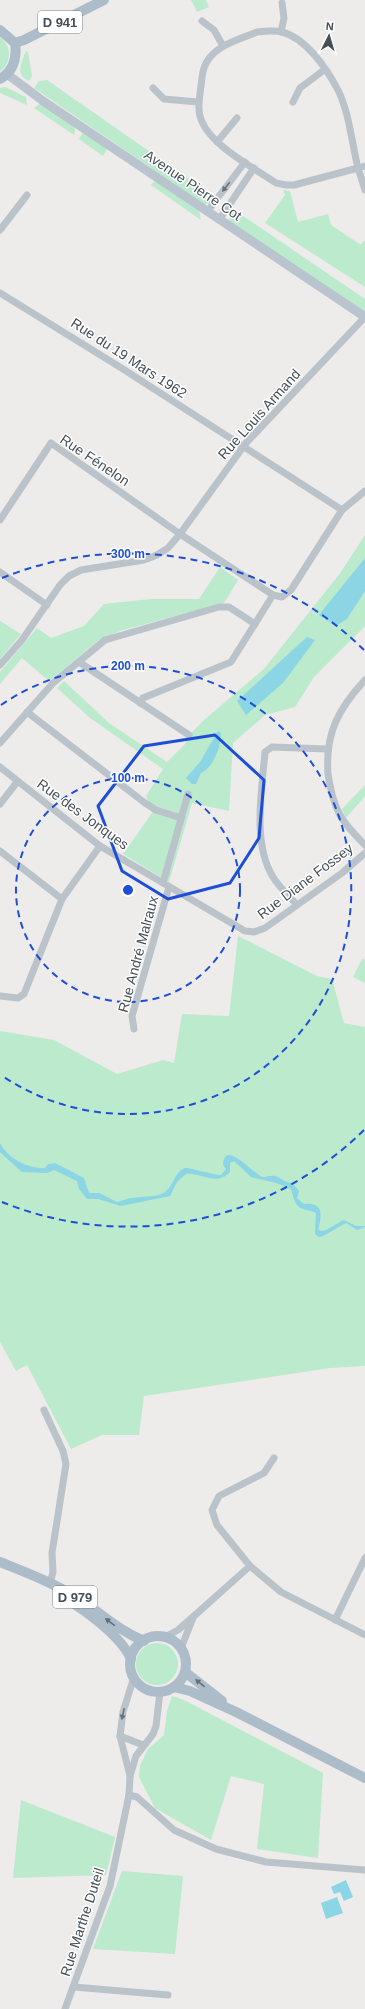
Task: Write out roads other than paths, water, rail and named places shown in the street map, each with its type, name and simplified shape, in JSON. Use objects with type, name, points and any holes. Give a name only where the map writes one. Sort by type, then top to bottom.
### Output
[{"type":"main road","name":"D 941","points":[[15,43],[24,40],[104,0]]},
{"type":"main road","points":[[0,30],[15,43],[15,62],[4,76]]},
{"type":"main road","name":"D 979","points":[[0,1562],[50,1583],[80,1600],[127,1634],[144,1641]]},
{"type":"main road","name":"D 979","points":[[0,1568],[29,1579],[72,1603],[119,1641],[131,1659]]},
{"type":"main road","points":[[165,1637],[181,1648],[186,1663],[185,1672],[179,1683],[174,1687],[160,1692],[144,1688],[134,1677],[131,1668],[131,1659],[138,1646],[144,1641],[150,1638],[165,1637]]},
{"type":"main road","points":[[185,1672],[236,1712]]},
{"type":"main road","points":[[174,1687],[190,1691],[236,1712],[365,1778]]},
{"type":"street","points":[[281,32],[284,18],[282,3]]},
{"type":"street","points":[[202,20],[214,30],[223,46]]},
{"type":"street","points":[[362,167],[286,185],[276,183],[217,142],[204,128],[198,102],[204,68],[210,55],[223,46],[257,32],[281,32],[294,37],[303,43],[338,90],[362,167],[365,190]]},
{"type":"street","points":[[293,102],[300,88],[324,70]]},
{"type":"street","name":"Avenue Pierre Cot","points":[[4,76],[365,317]]},
{"type":"street","points":[[154,88],[164,99],[198,102]]},
{"type":"street","points":[[217,142],[237,118]]},
{"type":"street","points":[[207,212],[245,162]]},
{"type":"street","points":[[219,220],[254,168]]},
{"type":"street","points":[[0,230],[27,195]]},
{"type":"street","name":"Rue du 19 Mars 1962","points":[[0,293],[123,369],[342,510]]},
{"type":"street","name":"Rue Louis Armand","points":[[0,665],[22,640],[60,585],[69,576],[81,570],[144,560],[157,555],[168,548],[180,534],[243,447],[365,317]]},
{"type":"street","name":"Rue Fénelon","points":[[0,520],[51,443],[180,534]]},
{"type":"street","points":[[180,534],[274,595],[282,597],[291,590],[342,510],[365,491]]},
{"type":"street","points":[[0,572],[47,605]]},
{"type":"street","points":[[140,703],[143,698],[231,662],[274,595]]},
{"type":"street","points":[[0,743],[53,683],[105,640],[219,606],[229,607],[255,624]]},
{"type":"street","points":[[79,662],[189,735]]},
{"type":"street","points":[[365,680],[341,710],[332,729],[327,749],[330,789],[339,813],[351,831],[365,845]]},
{"type":"street","points":[[27,712],[145,803],[156,810],[181,818]]},
{"type":"street","points":[[297,905],[272,876],[262,851],[261,813],[265,752],[272,747],[327,749]]},
{"type":"street","name":"Rue des Jonques","points":[[0,767],[17,782],[100,846],[196,902]]},
{"type":"street","points":[[0,804],[17,782]]},
{"type":"street","name":"Rue André Malraux","points":[[134,1029],[132,1016],[188,794]]},
{"type":"street","points":[[0,996],[18,998],[24,994],[62,899],[100,846]]},
{"type":"street","points":[[0,851],[62,899]]},
{"type":"street","name":"Rue Diane Fossey","points":[[196,902],[245,931],[254,932],[265,928],[342,873],[365,853]]},
{"type":"street","points":[[44,1410],[63,1451],[66,1464],[52,1553],[53,1572],[50,1583]]},
{"type":"street","points":[[274,1458],[264,1473],[219,1496],[212,1510],[218,1525],[250,1566],[281,1592],[365,1635]]},
{"type":"street","points":[[335,1620],[365,1558]]},
{"type":"street","points":[[165,1637],[178,1630],[250,1566]]},
{"type":"street","points":[[181,1648],[194,1616]]},
{"type":"street","points":[[130,1776],[120,1736],[124,1712],[134,1677]]},
{"type":"street","points":[[130,1776],[136,1756],[153,1734],[156,1726],[160,1692]]},
{"type":"street","points":[[120,1736],[144,1744]]},
{"type":"street","name":"Rue Marthe Duteil","points":[[65,2009],[74,1988],[110,1886],[129,1795],[130,1776]]},
{"type":"street","points":[[129,1795],[137,1797],[174,1830],[216,1849],[266,1862],[365,1870]]},
{"type":"street","points":[[74,1988],[168,1995]]},
{"type":"water","points":[[365,558],[365,591],[347,619],[336,626],[319,615]]},
{"type":"water","points":[[307,637],[315,640],[283,683],[246,715],[237,701]]},
{"type":"water","points":[[218,731],[221,733],[221,738],[216,756],[210,766],[201,773],[196,784],[192,784],[186,778],[200,762]]},
{"type":"water","points":[[0,1143],[8,1154],[20,1162],[39,1168],[45,1168],[48,1164],[55,1163],[84,1178],[89,1193],[99,1193],[117,1202],[130,1198],[154,1196],[165,1192],[178,1173],[185,1168],[221,1175],[226,1169],[223,1165],[225,1157],[229,1155],[234,1156],[263,1177],[276,1176],[292,1183],[299,1191],[297,1198],[304,1204],[315,1205],[320,1210],[321,1214],[318,1229],[321,1231],[326,1230],[344,1220],[356,1226],[365,1227],[357,1230],[346,1223],[319,1237],[315,1234],[316,1213],[300,1208],[295,1201],[291,1189],[276,1183],[251,1177],[234,1161],[230,1163],[230,1172],[219,1178],[214,1179],[186,1174],[177,1182],[170,1196],[121,1206],[98,1199],[87,1199],[79,1189],[77,1181],[54,1170],[47,1173],[22,1172],[0,1152]]},
{"type":"water","points":[[346,1880],[353,1897],[344,1901],[340,1892],[334,1894],[331,1887]]},
{"type":"water","points":[[337,1897],[343,1913],[326,1919],[321,1903]]}]
